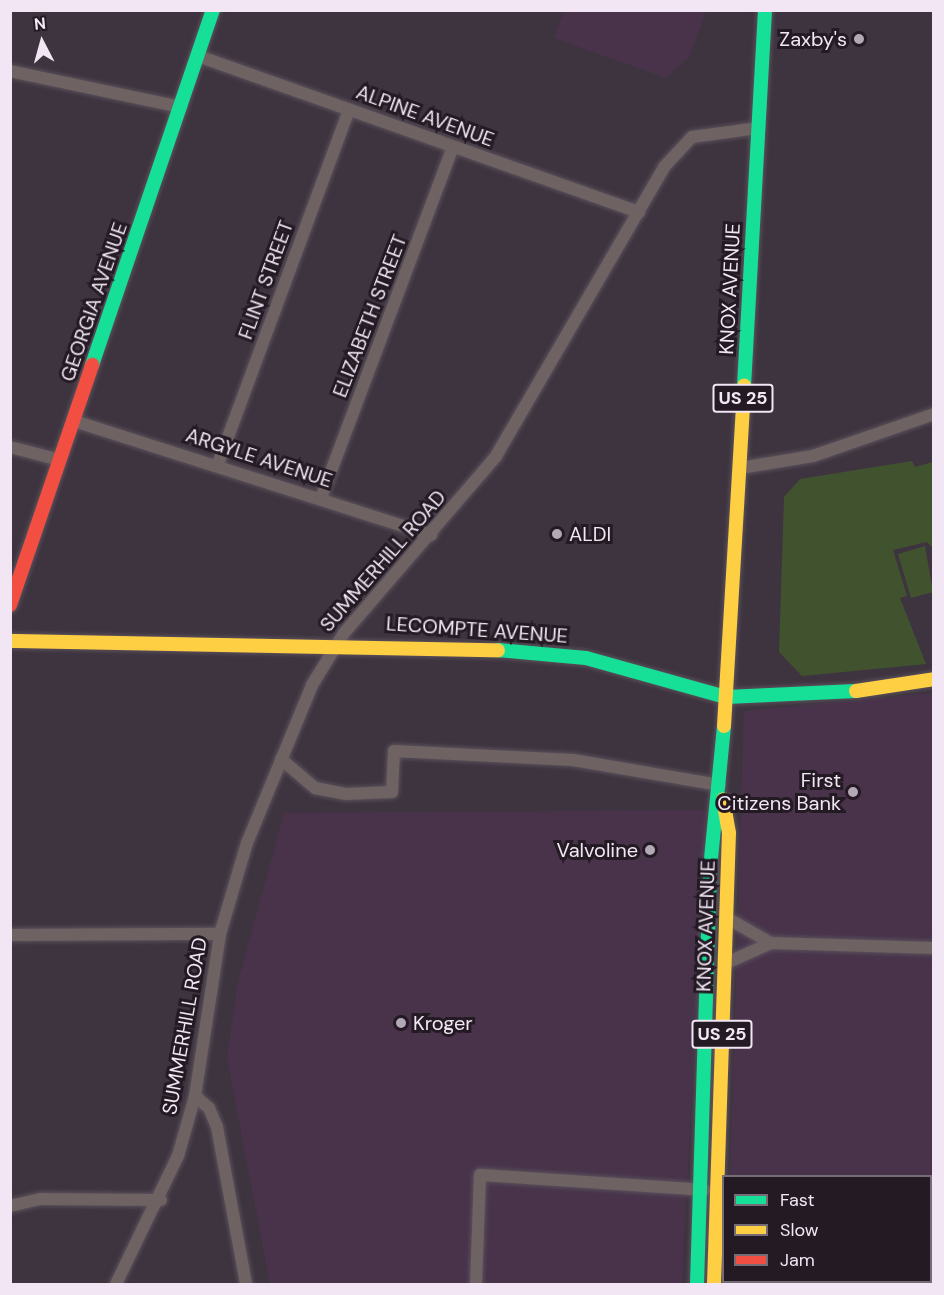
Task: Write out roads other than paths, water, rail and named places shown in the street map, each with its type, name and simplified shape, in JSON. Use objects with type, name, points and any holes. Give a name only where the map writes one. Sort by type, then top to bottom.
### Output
[{"type":"main road","name":"GEORGIA AVENUE","points":[[10,605],[213,10]]},
{"type":"main road","name":"KNOX AVENUE","points":[[697,1284],[703,1190],[710,869],[720,785],[726,697],[765,10]]},
{"type":"main road","name":"LECOMPTE AVENUE","points":[[10,641],[338,642],[450,645],[586,658],[726,697],[822,696],[933,679]]},
{"type":"main road","name":"KNOX AVENUE","points":[[714,1284],[721,1191],[725,917],[729,833],[720,785]]},
{"type":"street","name":"ALPINE AVENUE","points":[[198,56],[639,212]]},
{"type":"street","points":[[10,71],[181,107]]},
{"type":"street","name":"FLINT STREET","points":[[218,464],[349,109]]},
{"type":"street","name":"SUMMERHILL ROAD","points":[[116,1284],[161,1200],[195,1096],[220,934],[281,759],[308,694],[338,642],[431,536],[502,446],[664,167],[692,136],[759,128]]},
{"type":"street","name":"ELIZABETH STREET","points":[[321,498],[453,147]]},
{"type":"street","points":[[740,468],[813,456],[933,414]]},
{"type":"street","name":"ARGYLE AVENUE","points":[[74,421],[218,464],[431,536]]},
{"type":"street","points":[[10,447],[60,460]]},
{"type":"street","points":[[281,759],[315,788],[346,794],[392,792],[394,751],[573,760],[720,785]]},
{"type":"street","points":[[725,917],[771,943]]},
{"type":"street","points":[[10,934],[220,934]]},
{"type":"street","points":[[724,964],[771,943],[933,948]]},
{"type":"street","points":[[195,1096],[209,1108],[217,1126],[246,1284]]},
{"type":"street","points":[[477,1284],[480,1175],[721,1191]]},
{"type":"street","points":[[10,1206],[40,1199],[161,1200]]},
{"type":"place","name":"Zaxby's","points":[[859,39]]},
{"type":"place","name":"ALDI","points":[[557,534]]},
{"type":"place","name":"First Citizens Bank","points":[[853,792]]},
{"type":"place","name":"Valvoline","points":[[650,850]]},
{"type":"place","name":"Kroger","points":[[401,1023]]}]
